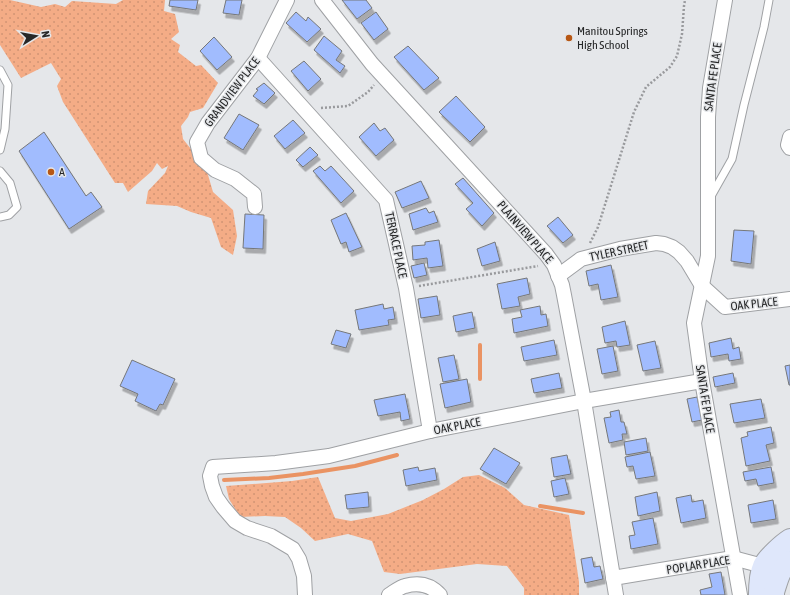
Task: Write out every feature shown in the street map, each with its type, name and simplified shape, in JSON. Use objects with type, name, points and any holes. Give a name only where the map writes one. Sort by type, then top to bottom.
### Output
[{"type":"street","name":"GRANDVIEW PLACE","points":[[255,207],[254,194],[235,179],[215,170],[201,158],[198,142],[208,123],[258,58],[287,0]]},
{"type":"street","name":"PLAINVIEW PLACE","points":[[322,0],[372,64],[539,246],[554,265],[562,285],[584,401],[616,595]]},
{"type":"street","name":"SANTA FE PLACE","points":[[725,0],[710,88],[708,117],[708,256],[694,323],[702,381],[740,595]]},
{"type":"street","name":"TERRACE PLACE","points":[[258,58],[386,200],[406,288],[430,431]]},
{"type":"street","points":[[790,137],[788,145],[790,148]]},
{"type":"street","name":"TYLER STREET","points":[[558,276],[581,259],[620,249],[656,243],[672,247],[679,252],[687,261],[702,286]]},
{"type":"street","name":"OAK PLACE","points":[[702,286],[725,308],[790,299]]},
{"type":"street","name":"OAK PLACE","points":[[306,595],[304,576],[293,548],[271,536],[247,528],[234,520],[216,497],[210,476],[212,467],[276,464],[329,456],[430,431],[584,401],[702,381]]},
{"type":"street","points":[[774,595],[778,567],[776,551],[790,539]]},
{"type":"street","name":"POPLAR PLACE","points":[[613,578],[733,558],[778,567]]},
{"type":"street","points":[[759,595],[759,582],[778,567]]},
{"type":"street","points":[[389,595],[404,586],[418,584],[427,586],[435,590],[440,595]]},
{"type":"lane","name":"SANTA FE PLACE","points":[[708,202],[732,159],[745,98],[764,27],[769,0]]},
{"type":"lane","points":[[0,70],[8,85],[5,129],[0,150]]},
{"type":"lane","points":[[0,171],[10,183],[17,207],[9,215],[0,217]]},
{"type":"path","points":[[581,259],[598,227],[634,112],[646,87],[670,67],[677,56],[682,34],[684,6],[686,0]]},
{"type":"path","points":[[303,108],[333,108],[348,106],[368,92],[382,75]]},
{"type":"path","points":[[406,288],[540,266],[558,276]]},
{"type":"shaded area","points":[[0,0],[10,0],[41,7],[55,4],[65,7],[72,1],[116,4],[123,0],[165,0],[164,11],[175,14],[179,32],[171,39],[180,45],[178,52],[196,66],[201,65],[218,83],[203,108],[190,112],[181,126],[183,139],[206,168],[213,192],[233,210],[237,236],[233,255],[221,247],[211,218],[177,206],[146,204],[148,191],[165,173],[168,166],[162,169],[157,163],[152,171],[128,192],[123,183],[115,183],[63,102],[57,86],[61,79],[51,63],[21,78],[0,45]]},
{"type":"shaded area","points":[[479,475],[505,488],[524,505],[569,515],[579,582],[579,595],[524,595],[524,588],[507,566],[477,564],[400,574],[384,572],[372,541],[348,534],[315,541],[301,528],[285,517],[240,517],[229,499],[226,486],[292,481],[318,477],[335,518],[351,521],[388,514],[423,500],[463,477]]},
{"type":"building","points":[[170,0],[198,0],[196,10],[169,6]]},
{"type":"building","points":[[226,0],[242,0],[239,15],[223,13]]},
{"type":"building","points":[[342,0],[366,0],[372,8],[357,19]]},
{"type":"building","points":[[296,12],[306,21],[308,17],[321,29],[307,42],[286,23]]},
{"type":"building","points":[[376,12],[388,29],[374,40],[361,23]]},
{"type":"building","points":[[324,36],[342,51],[336,60],[345,66],[340,73],[314,50]]},
{"type":"building","points":[[214,37],[232,57],[217,70],[200,51]]},
{"type":"building","points":[[408,46],[439,78],[424,90],[394,57]]},
{"type":"building","points":[[304,61],[321,79],[308,91],[291,71]]},
{"type":"building","points":[[264,83],[275,93],[264,104],[253,96],[258,90],[256,89]]},
{"type":"building","points":[[456,96],[485,127],[470,142],[439,112]]},
{"type":"building","points":[[239,114],[259,125],[243,150],[224,138]]},
{"type":"building","points":[[293,120],[305,133],[285,149],[274,136]]},
{"type":"building","points":[[374,123],[380,131],[385,128],[394,140],[376,156],[359,137]]},
{"type":"building","name":"A","points":[[44,132],[86,196],[91,192],[102,207],[69,229],[19,151]]},
{"type":"building","points":[[310,147],[318,155],[303,167],[296,160]]},
{"type":"building","points":[[320,166],[325,171],[331,166],[354,191],[341,203],[313,171]]},
{"type":"building","points":[[463,178],[494,213],[482,226],[466,209],[473,203],[455,184]]},
{"type":"building","points":[[421,181],[429,198],[402,208],[395,192]]},
{"type":"building","points":[[426,208],[429,213],[434,211],[438,222],[413,230],[409,214]]},
{"type":"building","points":[[346,213],[362,247],[349,252],[346,242],[341,244],[331,220]]},
{"type":"building","points":[[245,214],[264,215],[263,249],[243,248]]},
{"type":"building","points":[[558,217],[573,235],[563,243],[547,226]]},
{"type":"building","points":[[734,230],[754,231],[751,264],[731,261]]},
{"type":"building","points":[[439,240],[443,266],[428,268],[427,258],[413,260],[412,246],[425,245],[425,242]]},
{"type":"building","points":[[495,242],[500,261],[482,266],[477,249]]},
{"type":"building","points":[[424,263],[427,275],[414,278],[411,266]]},
{"type":"building","points":[[611,265],[618,297],[601,300],[598,284],[589,286],[586,271]]},
{"type":"building","points":[[527,278],[530,294],[518,297],[520,306],[502,309],[497,284]]},
{"type":"building","points":[[437,296],[440,315],[421,318],[418,299]]},
{"type":"building","points":[[383,304],[384,309],[393,307],[395,319],[388,320],[389,325],[359,330],[355,310]]},
{"type":"building","points":[[540,306],[541,315],[546,314],[548,326],[514,333],[512,319],[522,317],[520,310]]},
{"type":"building","points":[[472,312],[475,328],[456,332],[453,316]]},
{"type":"building","points":[[625,321],[630,345],[617,347],[616,341],[605,343],[602,327]]},
{"type":"building","points":[[336,330],[351,334],[346,348],[331,344]]},
{"type":"building","points":[[731,338],[733,349],[739,347],[741,359],[729,361],[728,354],[711,357],[709,343]]},
{"type":"building","points":[[554,340],[557,355],[524,361],[521,347]]},
{"type":"building","points":[[655,341],[661,368],[643,371],[637,345]]},
{"type":"building","points":[[613,346],[618,371],[602,374],[597,349]]},
{"type":"building","points":[[454,355],[459,379],[443,382],[438,358]]},
{"type":"building","points":[[132,360],[175,379],[163,405],[160,404],[156,411],[135,401],[138,394],[120,386]]},
{"type":"building","points":[[790,365],[790,385],[789,385],[785,366]]},
{"type":"building","points":[[559,373],[562,388],[534,393],[531,379]]},
{"type":"building","points":[[733,373],[735,383],[715,387],[713,377]]},
{"type":"building","points":[[467,379],[471,402],[445,408],[440,384]]},
{"type":"building","points":[[405,394],[410,419],[401,421],[400,412],[378,416],[374,400]]},
{"type":"building","points":[[697,397],[702,420],[692,422],[687,399]]},
{"type":"building","points":[[761,399],[765,418],[734,423],[730,404]]},
{"type":"building","points":[[619,410],[621,422],[624,422],[627,434],[622,434],[623,440],[609,443],[604,418],[611,417],[610,412]]},
{"type":"building","points":[[771,427],[774,443],[766,445],[770,461],[746,466],[741,438],[748,436],[747,432]]},
{"type":"building","points":[[646,438],[648,451],[626,455],[624,442]]},
{"type":"building","points":[[494,448],[520,463],[506,484],[480,469]]},
{"type":"building","points":[[650,452],[655,476],[636,479],[633,466],[627,467],[625,457]]},
{"type":"building","points":[[567,455],[571,474],[554,477],[551,458]]},
{"type":"building","points":[[418,467],[419,471],[435,468],[437,480],[406,486],[403,470]]},
{"type":"building","points":[[771,467],[774,483],[758,486],[756,479],[745,481],[743,472]]},
{"type":"building","points":[[565,478],[569,494],[554,497],[551,481]]},
{"type":"building","points":[[368,492],[369,507],[347,509],[345,495]]},
{"type":"building","points":[[657,492],[660,511],[638,516],[635,497]]},
{"type":"building","points":[[691,495],[692,502],[703,500],[706,518],[681,523],[676,498]]},
{"type":"building","points":[[773,500],[776,519],[751,523],[748,505]]},
{"type":"building","points":[[653,518],[658,544],[631,549],[629,536],[635,535],[632,522]]},
{"type":"building","points":[[592,557],[594,567],[600,566],[603,579],[585,583],[581,559]]},
{"type":"building","points":[[721,572],[725,595],[701,595],[700,590],[712,587],[709,574]]},
{"type":"waterway","points":[[480,345],[480,379]]},
{"type":"waterway","points":[[224,480],[269,478],[303,474],[355,466],[397,455]]},
{"type":"waterway","points":[[540,506],[583,513]]},
{"type":"place","name":"Manitou Springs High School","points":[[569,38]]},
{"type":"place","name":"A","points":[[51,172]]}]
